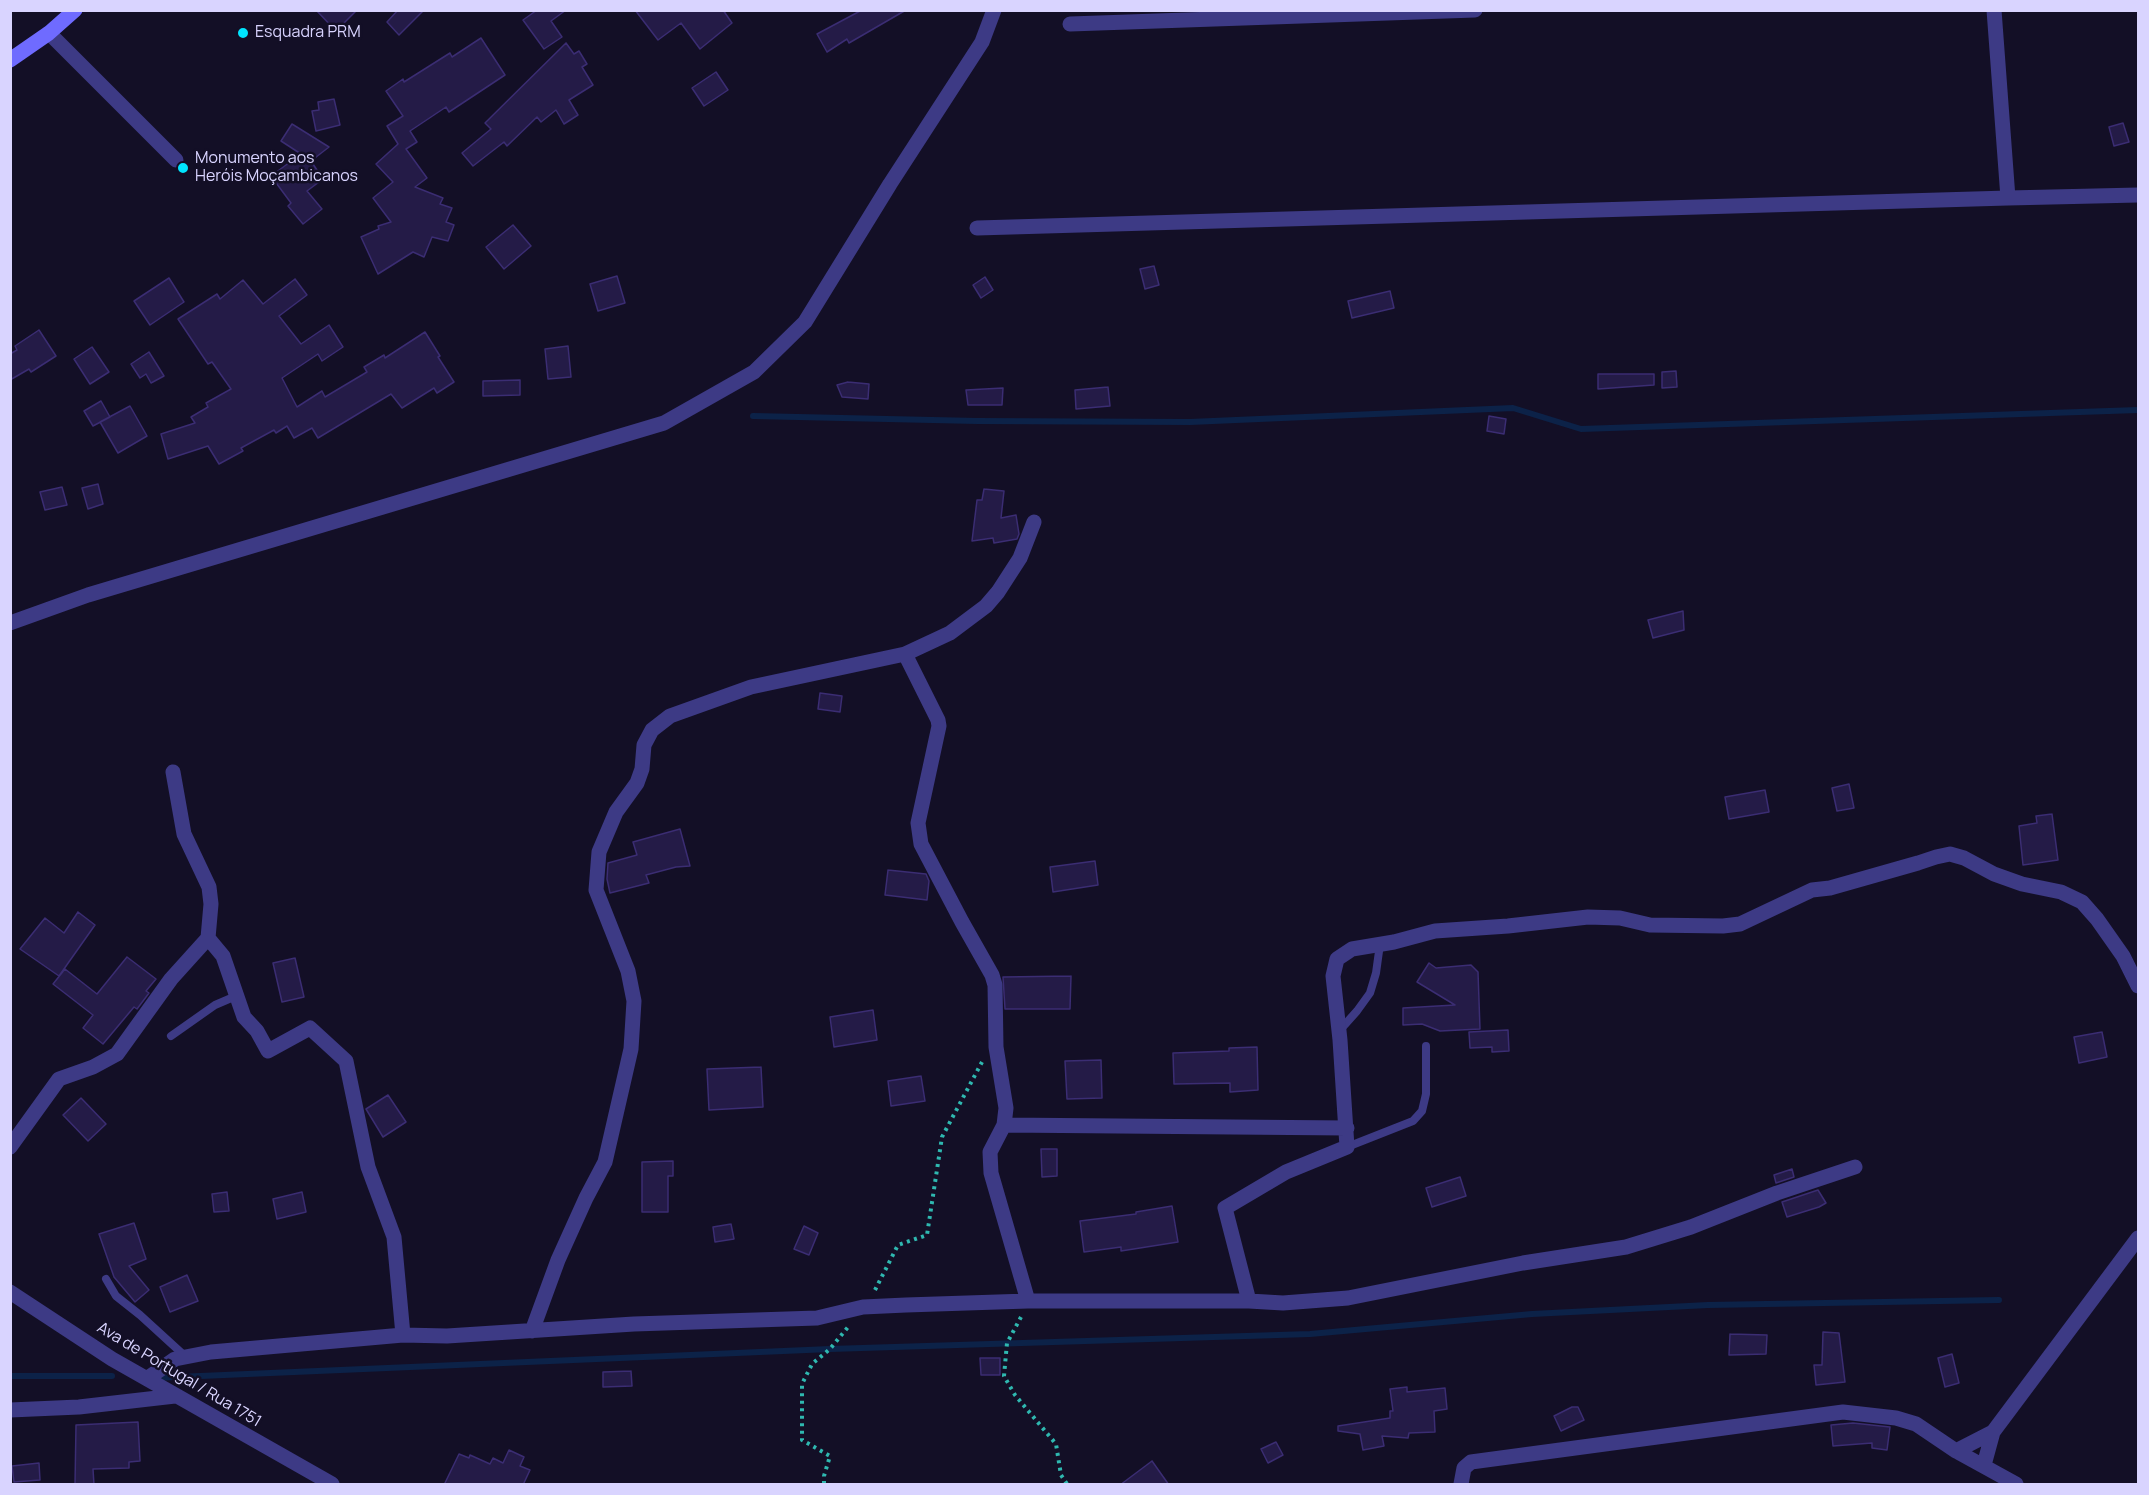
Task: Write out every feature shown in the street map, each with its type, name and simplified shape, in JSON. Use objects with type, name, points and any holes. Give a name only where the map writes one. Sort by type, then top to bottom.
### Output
[{"type":"main road","points":[[10,60],[49,33],[75,10]]},
{"type":"street","points":[[10,623],[88,595],[664,423],[754,372],[805,322],[890,184],[982,42],[994,10]]},
{"type":"street","points":[[1070,24],[1475,10]]},
{"type":"street","points":[[1994,10],[2008,198]]},
{"type":"street","points":[[49,33],[176,160]]},
{"type":"street","points":[[977,228],[2139,195]]},
{"type":"street","points":[[532,1330],[558,1260],[605,1162],[631,1049],[634,1002],[628,971],[596,890],[599,852],[616,812],[637,783],[642,769],[644,745],[652,730],[670,716],[751,687],[905,654],[950,633],[986,606],[1020,558],[1034,522]]},
{"type":"street","points":[[905,654],[939,726],[918,823],[921,844],[992,975],[995,985],[996,1036],[1006,1108],[1004,1125],[990,1152],[990,1173],[1028,1301]]},
{"type":"street","points":[[10,1147],[59,1078],[93,1067],[117,1053],[171,979],[208,938],[211,904],[209,887],[184,834],[173,772]]},
{"type":"street","points":[[1248,1300],[1225,1208],[1286,1172],[1347,1147],[1333,976],[1337,959],[1352,949],[1435,931],[1588,917],[1620,918],[1650,925],[1723,926],[1740,924],[1812,890],[1830,888],[1936,856],[1950,854],[2022,884],[2061,892],[2082,902],[2123,956],[2139,986]]},
{"type":"street","points":[[208,938],[223,957],[244,1017],[257,1031],[268,1051],[310,1028],[346,1061],[368,1167],[394,1237],[403,1335]]},
{"type":"street","points":[[1004,1125],[1347,1128]]},
{"type":"street","points":[[148,1378],[175,1359],[211,1352],[403,1335],[447,1336],[634,1324],[817,1318],[866,1306],[1028,1301],[1248,1300],[1292,1303],[1348,1298],[1523,1263],[1626,1247],[1691,1227],[1777,1193],[1855,1167]]},
{"type":"street","points":[[1983,1465],[1993,1432],[2138,1239]]},
{"type":"street","name":"Ava de Portugal / Rua 1751","points":[[10,1292],[112,1359],[331,1484]]},
{"type":"street","points":[[10,1410],[79,1407],[175,1396]]},
{"type":"street","points":[[1461,1485],[1464,1468],[1471,1462],[1843,1412],[1909,1421],[2012,1484]]},
{"type":"street","points":[[1956,1451],[1993,1432]]},
{"type":"lane","points":[[1339,1031],[1370,993],[1376,973],[1380,944]]},
{"type":"lane","points":[[171,1036],[214,1005],[236,996]]},
{"type":"lane","points":[[1347,1147],[1413,1120],[1422,1111],[1426,1094],[1426,1046]]},
{"type":"lane","points":[[106,1279],[116,1296],[186,1357]]},
{"type":"path","points":[[824,1485],[824,1476],[830,1456],[802,1440],[802,1384],[812,1364],[830,1349],[866,1306],[898,1245],[927,1235],[942,1137],[996,1036]]},
{"type":"path","points":[[1028,1301],[1007,1343],[1004,1376],[1015,1395],[1056,1444],[1061,1475],[1067,1485]]},
{"type":"building","points":[[316,10],[357,10],[336,31]]},
{"type":"building","points":[[398,10],[424,10],[399,35],[387,22]]},
{"type":"building","points":[[537,10],[566,10],[551,21],[562,37],[544,49],[523,20]]},
{"type":"building","points":[[635,10],[723,10],[732,23],[700,49],[681,23],[658,40]]},
{"type":"building","points":[[862,10],[906,10],[849,43],[847,39],[827,52],[817,34]]},
{"type":"building","points":[[481,38],[505,75],[449,112],[446,107],[410,131],[417,142],[406,149],[427,178],[415,187],[443,198],[440,204],[452,208],[446,222],[454,225],[448,241],[432,237],[424,257],[413,252],[378,274],[361,237],[379,229],[378,226],[391,222],[373,198],[393,182],[376,164],[398,144],[387,126],[403,116],[386,91],[450,53],[452,57]]},
{"type":"building","points":[[566,43],[574,54],[579,51],[587,64],[582,67],[593,85],[569,100],[578,115],[564,124],[556,110],[541,122],[537,117],[507,146],[504,142],[473,166],[462,153],[491,129],[485,123]]},
{"type":"building","points":[[716,72],[728,90],[704,106],[692,88]]},
{"type":"building","points":[[334,99],[340,125],[316,131],[312,111],[319,110],[318,102]]},
{"type":"building","points":[[2123,123],[2129,142],[2114,146],[2109,127]]},
{"type":"building","points":[[292,124],[329,147],[311,161],[323,179],[307,191],[322,209],[303,224],[288,206],[291,203],[271,176],[301,154],[281,141]]},
{"type":"building","points":[[513,225],[531,246],[504,269],[486,247]]},
{"type":"building","points":[[1154,266],[1159,285],[1145,289],[1140,269]]},
{"type":"building","points":[[617,276],[625,303],[598,311],[590,284]]},
{"type":"building","points":[[985,277],[993,290],[981,298],[973,285]]},
{"type":"building","points":[[169,278],[184,302],[150,325],[134,301]]},
{"type":"building","points":[[295,279],[307,295],[279,316],[301,344],[329,325],[343,347],[322,361],[318,354],[282,378],[297,407],[322,391],[325,397],[367,372],[364,367],[384,355],[385,358],[425,332],[454,382],[437,393],[434,388],[402,408],[391,394],[318,438],[312,428],[294,438],[287,426],[276,433],[274,430],[241,448],[243,451],[219,464],[208,446],[168,459],[161,434],[195,423],[191,417],[208,407],[206,403],[231,389],[212,362],[208,364],[178,319],[217,294],[220,299],[243,280],[263,304]]},
{"type":"building","points":[[1390,291],[1394,308],[1352,318],[1348,301]]},
{"type":"building","points":[[39,330],[56,356],[31,372],[29,369],[10,380],[10,354],[17,350],[15,346]]},
{"type":"building","points":[[568,346],[571,377],[548,379],[545,349]]},
{"type":"building","points":[[92,347],[109,372],[90,384],[74,359]]},
{"type":"building","points":[[149,352],[164,376],[151,383],[146,374],[140,378],[131,364]]},
{"type":"building","points":[[1676,371],[1677,387],[1662,388],[1662,372]]},
{"type":"building","points":[[1598,374],[1654,374],[1654,385],[1598,389]]},
{"type":"building","points":[[520,380],[520,395],[483,396],[483,381]]},
{"type":"building","points":[[848,382],[869,384],[868,399],[842,397],[837,385]]},
{"type":"building","points":[[1108,387],[1110,406],[1076,409],[1075,390]]},
{"type":"building","points":[[1003,388],[1002,405],[968,405],[966,390]]},
{"type":"building","points":[[101,401],[110,417],[93,426],[84,411]]},
{"type":"building","points":[[130,406],[147,436],[118,453],[100,422]]},
{"type":"building","points":[[1489,416],[1506,419],[1504,434],[1487,431]]},
{"type":"building","points":[[98,484],[103,504],[88,509],[82,488]]},
{"type":"building","points":[[62,487],[67,505],[45,510],[40,492]]},
{"type":"building","points":[[984,489],[1004,491],[1001,518],[1016,515],[1019,534],[1017,539],[994,543],[993,538],[972,541],[977,500],[982,500]]},
{"type":"building","points":[[1683,611],[1684,630],[1653,638],[1648,620]]},
{"type":"building","points":[[820,693],[842,696],[840,712],[818,709]]},
{"type":"building","points":[[1849,784],[1854,808],[1837,811],[1832,788]]},
{"type":"building","points":[[1765,790],[1769,812],[1729,819],[1725,797]]},
{"type":"building","points":[[2052,814],[2058,860],[2023,865],[2019,826],[2037,823],[2036,816]]},
{"type":"building","points":[[680,829],[690,866],[676,867],[646,875],[649,883],[610,893],[607,879],[608,863],[637,855],[633,842]]},
{"type":"building","points":[[1095,861],[1098,885],[1053,892],[1050,867]]},
{"type":"building","points":[[888,870],[926,874],[929,881],[927,900],[885,895]]},
{"type":"building","points":[[78,912],[95,925],[59,976],[20,949],[45,918],[64,933]]},
{"type":"building","points":[[127,957],[156,979],[146,991],[149,993],[137,1009],[134,1007],[103,1044],[83,1028],[93,1015],[53,984],[65,969],[97,994]]},
{"type":"building","points":[[295,958],[304,997],[282,1002],[273,963]]},
{"type":"building","points":[[1429,963],[1436,968],[1471,965],[1478,972],[1480,1029],[1440,1031],[1422,1024],[1403,1025],[1403,1008],[1455,1005],[1417,982]]},
{"type":"building","points":[[1071,976],[1070,1009],[1005,1009],[1003,977]]},
{"type":"building","points":[[873,1010],[877,1040],[834,1047],[830,1017]]},
{"type":"building","points":[[1508,1030],[1509,1051],[1492,1052],[1492,1047],[1470,1048],[1469,1032]]},
{"type":"building","points":[[2102,1032],[2107,1057],[2079,1063],[2074,1037]]},
{"type":"building","points":[[1257,1047],[1258,1090],[1230,1092],[1230,1083],[1174,1084],[1173,1053],[1229,1051],[1229,1048]]},
{"type":"building","points":[[1101,1060],[1102,1098],[1067,1099],[1065,1061]]},
{"type":"building","points":[[761,1067],[763,1107],[709,1110],[707,1069]]},
{"type":"building","points":[[921,1076],[925,1101],[891,1106],[888,1081]]},
{"type":"building","points":[[388,1095],[406,1122],[383,1137],[366,1109]]},
{"type":"building","points":[[81,1098],[106,1124],[88,1141],[63,1115]]},
{"type":"building","points":[[1041,1149],[1057,1149],[1057,1176],[1042,1177]]},
{"type":"building","points":[[673,1161],[673,1176],[668,1176],[668,1212],[642,1212],[642,1162]]},
{"type":"building","points":[[1792,1169],[1794,1177],[1776,1183],[1774,1175]]},
{"type":"building","points":[[1460,1177],[1466,1196],[1432,1207],[1426,1188]]},
{"type":"building","points":[[1818,1190],[1826,1203],[1787,1217],[1782,1202]]},
{"type":"building","points":[[227,1192],[229,1211],[214,1212],[212,1194]]},
{"type":"building","points":[[302,1192],[306,1212],[277,1219],[273,1199]]},
{"type":"building","points":[[1172,1206],[1178,1242],[1121,1251],[1121,1247],[1084,1252],[1080,1221],[1136,1214],[1136,1212]]},
{"type":"building","points":[[134,1223],[146,1259],[129,1266],[149,1290],[135,1302],[114,1277],[99,1234]]},
{"type":"building","points":[[731,1224],[734,1239],[715,1242],[713,1227]]},
{"type":"building","points":[[804,1226],[818,1233],[809,1255],[794,1249]]},
{"type":"building","points":[[187,1275],[198,1301],[170,1312],[160,1287]]},
{"type":"building","points":[[1823,1332],[1839,1333],[1845,1382],[1816,1385],[1814,1365],[1822,1365]]},
{"type":"building","points":[[1730,1334],[1767,1335],[1766,1354],[1729,1355]]},
{"type":"building","points":[[1952,1354],[1959,1383],[1945,1387],[1938,1358]]},
{"type":"building","points":[[980,1358],[1000,1358],[1000,1375],[981,1375]]},
{"type":"building","points":[[631,1371],[632,1386],[603,1387],[603,1372]]},
{"type":"building","points":[[1407,1387],[1407,1392],[1445,1388],[1447,1409],[1434,1411],[1435,1432],[1409,1433],[1408,1438],[1382,1436],[1384,1446],[1363,1450],[1360,1434],[1338,1431],[1338,1426],[1390,1418],[1390,1411],[1393,1411],[1390,1389]]},
{"type":"building","points":[[1572,1407],[1578,1407],[1584,1420],[1561,1431],[1554,1416]]},
{"type":"building","points":[[138,1422],[140,1461],[129,1462],[129,1468],[93,1469],[94,1485],[75,1485],[76,1425]]},
{"type":"building","points":[[1853,1423],[1890,1427],[1887,1450],[1872,1448],[1872,1443],[1833,1446],[1831,1425]]},
{"type":"building","points":[[1276,1442],[1283,1455],[1268,1463],[1261,1449]]},
{"type":"building","points":[[509,1450],[524,1457],[520,1466],[530,1470],[523,1485],[444,1485],[459,1454],[469,1458],[470,1455],[490,1464],[493,1458],[503,1463]]},
{"type":"building","points":[[1152,1461],[1169,1485],[1120,1485]]},
{"type":"building","points":[[39,1463],[40,1480],[14,1482],[12,1466]]},
{"type":"waterway","points":[[753,416],[977,421],[1190,422],[1513,408],[1581,429],[2138,410]]},
{"type":"waterway","points":[[154,1378],[830,1349],[1310,1334],[1532,1314],[1708,1305],[1999,1300]]},
{"type":"waterway","points":[[10,1376],[112,1376]]},
{"type":"place","name":"Esquadra PRM","points":[[243,33]]},
{"type":"place","name":"Monumento aos Heróis Moçambicanos","points":[[183,168]]}]
